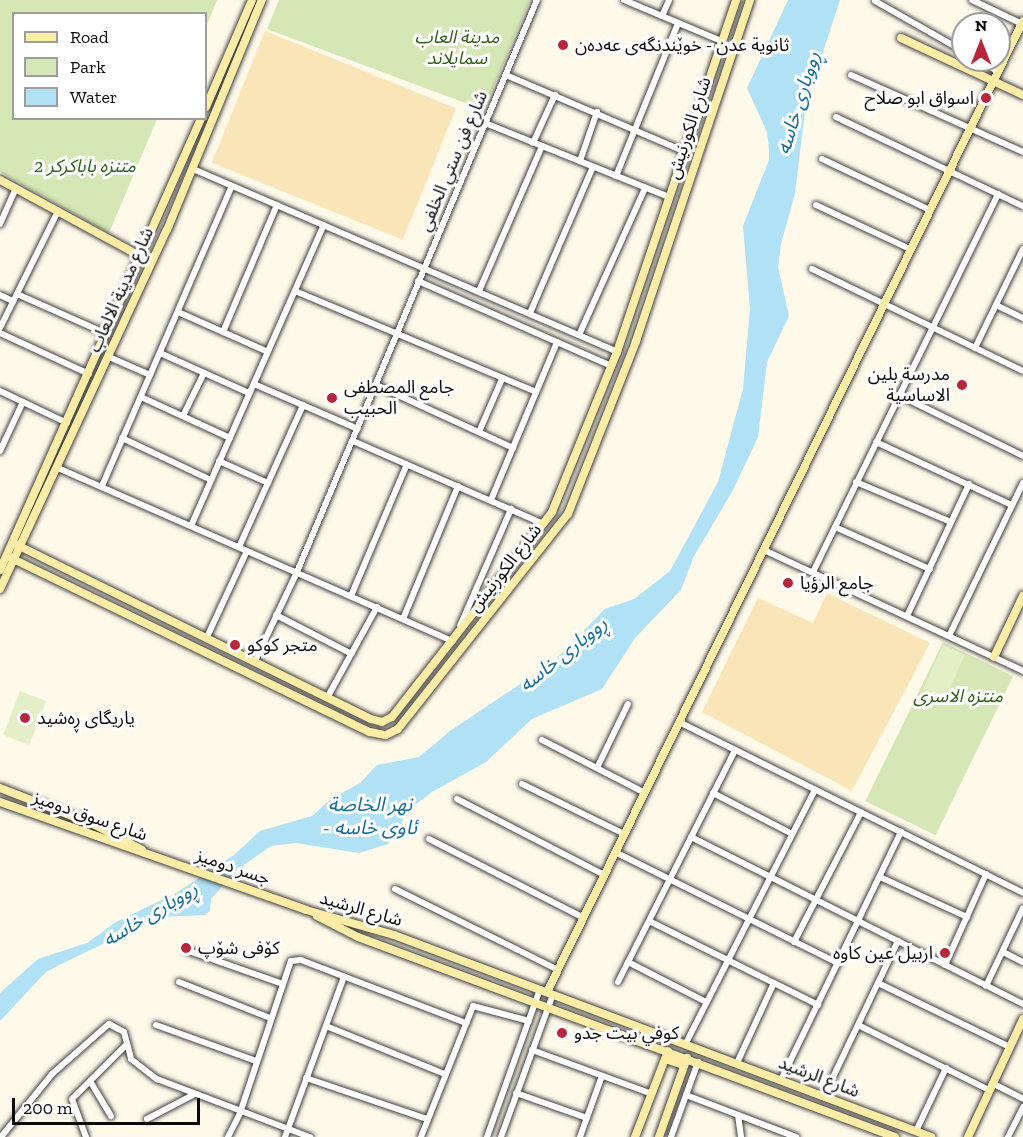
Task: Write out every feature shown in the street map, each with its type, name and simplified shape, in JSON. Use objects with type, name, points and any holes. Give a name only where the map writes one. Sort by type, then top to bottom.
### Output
[{"type":"main road","points":[[207,105],[252,0]]},
{"type":"main road","name":"شارع مدينة الالعاب","points":[[207,116],[262,0]]},
{"type":"main road","name":"شارع الكورنيش","points":[[16,545],[371,719],[389,720],[454,641],[544,524],[570,470],[618,352],[736,0]]},
{"type":"main road","name":"شارع الكورنيش","points":[[10,558],[370,732],[392,733],[415,711],[568,514],[661,265],[750,0]]},
{"type":"main road","points":[[1011,51],[1020,36],[1022,23]]},
{"type":"main road","points":[[901,38],[1023,95]]},
{"type":"main road","points":[[547,992],[766,551],[910,249],[999,72]]},
{"type":"main road","name":"شارع مدينة الالعاب","points":[[16,545],[58,468],[134,304],[193,169],[205,120]]},
{"type":"main road","name":"شارع مدينة الالعاب","points":[[0,589],[10,558],[67,423],[205,120]]},
{"type":"main road","points":[[0,180],[142,257]]},
{"type":"main road","points":[[648,261],[661,265]]},
{"type":"main road","points":[[123,299],[134,304]]},
{"type":"main road","points":[[570,470],[584,474]]},
{"type":"main road","name":"شارع مدينة الالعاب","points":[[0,570],[10,558]]},
{"type":"main road","points":[[994,657],[1020,611],[1023,596]]},
{"type":"main road","points":[[157,629],[164,617]]},
{"type":"main road","name":"شارع سوق دوميز","points":[[0,788],[95,825],[150,855]]},
{"type":"main road","name":"شارع سوق دوميز","points":[[0,802],[150,855]]},
{"type":"main road","name":"جسر دوميز","points":[[150,855],[306,910]]},
{"type":"main road","name":"شارع الرشيد","points":[[306,910],[375,928],[931,1137]]},
{"type":"main road","name":"شارع الرشيد","points":[[306,910],[358,937],[536,1001],[666,1055],[685,1062],[698,1062],[895,1137]]},
{"type":"main road","points":[[968,1137],[1023,1019]]},
{"type":"main road","points":[[635,1137],[666,1055]]},
{"type":"main road","points":[[659,1137],[685,1062]]},
{"type":"main road","points":[[844,1118],[849,1106]]},
{"type":"street","name":"شارع فن ستي الخلفي","points":[[255,661],[297,572],[353,441],[537,0]]},
{"type":"street","points":[[624,0],[721,41]]},
{"type":"street","points":[[663,16],[669,0]]},
{"type":"street","points":[[972,0],[1022,23]]},
{"type":"street","points":[[875,2],[951,44]]},
{"type":"street","points":[[616,176],[678,23]]},
{"type":"street","points":[[506,75],[555,94],[686,152]]},
{"type":"street","points":[[851,75],[972,127],[1023,152]]},
{"type":"street","points":[[533,143],[555,94]]},
{"type":"street","points":[[580,161],[597,112]]},
{"type":"street","points":[[836,117],[1023,206]]},
{"type":"street","points":[[485,123],[669,197]]},
{"type":"street","points":[[479,291],[542,146]]},
{"type":"street","points":[[822,159],[930,210]]},
{"type":"street","points":[[530,313],[593,167]]},
{"type":"street","points":[[193,169],[618,352]]},
{"type":"street","points":[[102,486],[232,186]]},
{"type":"street","points":[[0,224],[16,188]]},
{"type":"street","points":[[579,335],[645,188]]},
{"type":"street","points":[[813,572],[998,194]]},
{"type":"street","points":[[223,332],[277,205]]},
{"type":"street","points":[[816,205],[910,249]]},
{"type":"street","points":[[0,328],[58,211]]},
{"type":"street","points":[[191,526],[324,225]]},
{"type":"street","points":[[975,348],[996,305],[1020,265],[1023,249]]},
{"type":"street","points":[[813,269],[1023,371]]},
{"type":"street","points":[[418,281],[612,366]]},
{"type":"street","points":[[295,291],[396,336],[536,392]]},
{"type":"street","points":[[17,294],[107,334]]},
{"type":"street","points":[[0,295],[13,302]]},
{"type":"street","points":[[996,305],[1023,318]]},
{"type":"street","points":[[178,312],[268,352]]},
{"type":"street","points":[[0,333],[89,374]]},
{"type":"street","points":[[491,500],[557,342]]},
{"type":"street","points":[[160,353],[249,393]]},
{"type":"street","points":[[110,357],[150,375]]},
{"type":"street","points":[[183,416],[204,373]]},
{"type":"street","points":[[480,432],[502,379]]},
{"type":"street","points":[[254,384],[358,429]]},
{"type":"street","points":[[376,385],[513,448]]},
{"type":"street","points":[[0,391],[67,423]]},
{"type":"street","points":[[899,394],[1023,456]]},
{"type":"street","points":[[141,397],[230,438]]},
{"type":"street","points":[[0,451],[23,402]]},
{"type":"street","points":[[238,547],[303,405]]},
{"type":"street","points":[[122,438],[211,480]]},
{"type":"street","points":[[353,441],[544,524]]},
{"type":"street","points":[[876,442],[1012,506]]},
{"type":"street","points":[[219,462],[268,483]]},
{"type":"street","points":[[351,596],[406,464]]},
{"type":"street","points":[[58,468],[454,641],[511,509]]},
{"type":"street","points":[[856,482],[951,522]]},
{"type":"street","points":[[949,636],[1023,483]]},
{"type":"street","points":[[907,616],[969,484]]},
{"type":"street","points":[[403,619],[458,486]]},
{"type":"street","points":[[835,527],[930,569]]},
{"type":"street","points":[[207,637],[247,551]]},
{"type":"street","points":[[766,551],[1023,671]]},
{"type":"street","points":[[327,698],[377,608]]},
{"type":"street","points":[[276,615],[352,654]]},
{"type":"street","points":[[597,768],[628,704]]},
{"type":"street","points":[[681,723],[1023,893]]},
{"type":"street","points":[[542,740],[645,793]]},
{"type":"street","points":[[618,982],[735,750]]},
{"type":"street","points":[[522,784],[624,834]]},
{"type":"street","points":[[686,1043],[815,790]]},
{"type":"street","points":[[713,794],[792,834]]},
{"type":"street","points":[[457,799],[604,875]]},
{"type":"street","points":[[794,942],[861,812]]},
{"type":"street","points":[[781,1080],[901,832]]},
{"type":"street","points":[[691,837],[1023,1004]]},
{"type":"street","points":[[429,839],[584,918]]},
{"type":"street","points":[[615,852],[838,963]]},
{"type":"street","points":[[945,965],[986,874]]},
{"type":"street","points":[[880,877],[967,917]]},
{"type":"street","points":[[395,889],[558,970]]},
{"type":"street","points":[[986,986],[1023,908]]},
{"type":"street","points":[[649,921],[818,1005]]},
{"type":"street","points":[[824,1096],[898,941]]},
{"type":"street","points":[[186,950],[280,983]]},
{"type":"street","points":[[1003,952],[1023,962]]},
{"type":"street","points":[[228,1137],[240,1113],[280,983],[287,965],[296,960],[466,1023]]},
{"type":"street","points":[[628,962],[706,1002]]},
{"type":"street","points":[[285,1137],[344,977]]},
{"type":"street","points":[[179,982],[270,1018]]},
{"type":"street","points":[[737,1063],[774,983]]},
{"type":"street","points":[[878,983],[1010,1047]]},
{"type":"street","points":[[487,1137],[536,1001],[547,992]]},
{"type":"street","points":[[501,1137],[548,1006],[547,992]]},
{"type":"street","points":[[420,1137],[471,1008],[478,1005],[529,1021]]},
{"type":"street","points":[[1,1137],[52,1074],[105,1025],[113,1024],[124,1032],[130,1059],[147,1073],[194,1095],[310,1137]]},
{"type":"street","points":[[156,1025],[256,1061]]},
{"type":"street","points":[[858,1025],[946,1068],[1023,1099]]},
{"type":"street","points":[[326,1026],[445,1074]]},
{"type":"street","points":[[86,1137],[71,1102],[127,1044]]},
{"type":"street","points":[[532,1050],[652,1094]]},
{"type":"street","points":[[517,1054],[529,1058]]},
{"type":"street","points":[[671,1137],[698,1062]]},
{"type":"street","points":[[916,1131],[946,1068]]},
{"type":"street","points":[[580,1137],[602,1076]]},
{"type":"street","points":[[306,1078],[427,1119]]},
{"type":"street","points":[[90,1081],[111,1116]]},
{"type":"street","points":[[516,1093],[587,1118]]},
{"type":"street","points":[[147,1119],[194,1095]]},
{"type":"street","points":[[686,1095],[796,1137]]},
{"type":"street","points":[[1008,1137],[1023,1107]]},
{"type":"street","points":[[738,1115],[741,1137]]},
{"type":"green space","name":"متنزه باباكركر 2","points":[[0,0],[217,0],[207,25],[207,12],[12,12],[12,120],[157,120],[109,233],[0,172]]},
{"type":"green space","name":"مدينة العاب سمايلاند","points":[[279,0],[530,0],[484,110],[267,29]]},
{"type":"green space","name":"منتزه الاسرى","points":[[943,642],[1013,676],[936,835],[865,801]]},
{"type":"green space","points":[[943,645],[965,655],[945,699],[923,689]]},
{"type":"green space","name":"یاریگای ڕەشید","points":[[20,691],[46,701],[29,745],[3,735]]},
{"type":"sand","points":[[265,31],[456,108],[403,240],[212,163]]},
{"type":"sand","points":[[827,593],[930,643],[852,791],[702,712],[758,598],[813,623]]},
{"type":"water","name":"نهر الخاصة - ئاوی خاسە","points":[[788,0],[840,0],[806,103],[795,193],[781,244],[778,267],[789,316],[767,362],[758,437],[733,490],[694,556],[681,590],[635,638],[602,689],[532,719],[486,762],[432,792],[405,813],[400,830],[388,844],[359,853],[296,843],[271,846],[238,869],[211,899],[210,911],[205,915],[159,917],[61,964],[46,972],[0,1021],[0,993],[38,959],[87,943],[116,922],[176,893],[234,855],[260,831],[312,816],[331,799],[360,783],[377,765],[419,757],[450,731],[553,662],[605,609],[634,599],[670,571],[718,482],[743,389],[750,309],[743,226],[769,160],[767,132],[747,88]]},
{"type":"place","name":"ثانوية عدن - خوێندنگەی عەدەن","points":[[563,45]]},
{"type":"place","name":"اسواق ابو صلاح","points":[[986,98]]},
{"type":"place","name":"مدرسة بلين الاساسية","points":[[962,385]]},
{"type":"place","name":"جامع المصطفى الحبيب","points":[[332,398]]},
{"type":"place","name":"جامع الرؤيا","points":[[788,583]]},
{"type":"place","name":"متجر كوكو","points":[[235,645]]},
{"type":"place","name":"یاریگای ڕەشید","points":[[25,718]]},
{"type":"place","name":"کۆفی شۆپ","points":[[186,948]]},
{"type":"place","name":"اربيل عين كاوه","points":[[945,953]]},
{"type":"place","name":"كوفي بيت جدو","points":[[562,1033]]},
{"type":"water label","name":"ڕووباری خاسە","points":[[798,103]]},
{"type":"water label","name":"ڕووباری خاسە","points":[[563,654]]},
{"type":"water label","name":"ڕووباری خاسە","points":[[150,914]]}]
